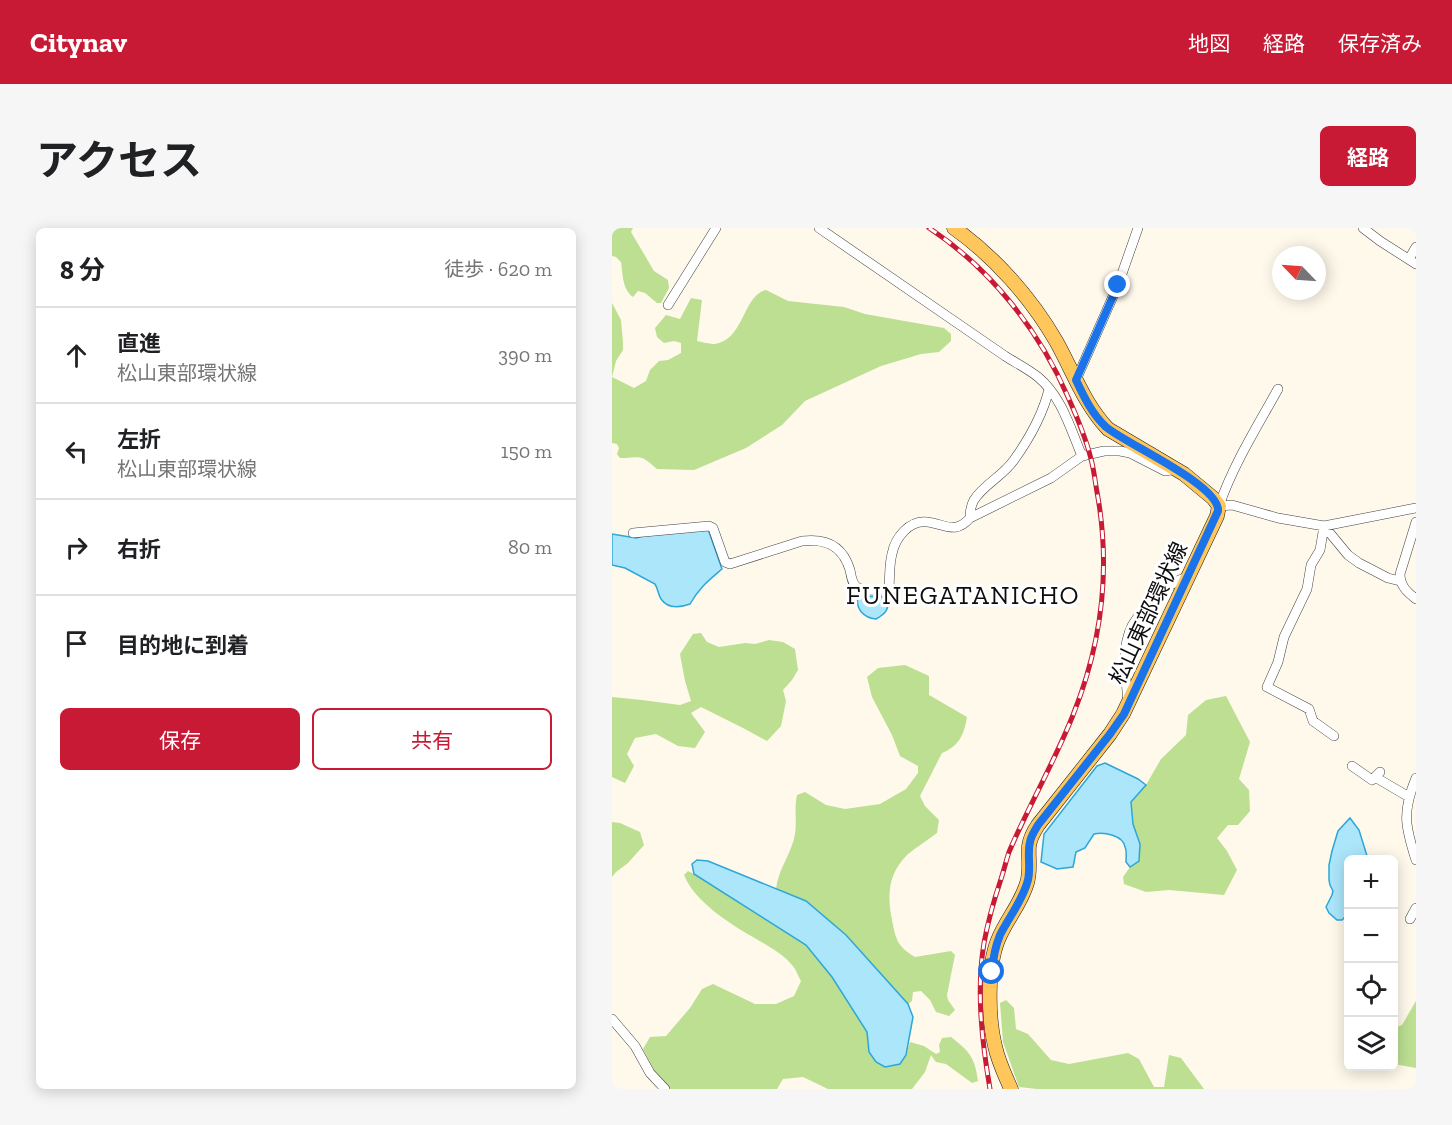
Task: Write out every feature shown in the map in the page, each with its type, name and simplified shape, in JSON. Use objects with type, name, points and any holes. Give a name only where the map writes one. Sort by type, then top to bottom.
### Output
[{"type":"main road","points":[[954,228],[978,248],[1022,292],[1040,315],[1092,409],[1108,429],[1176,469],[1214,498],[1219,506]]},
{"type":"main road","name":"松山東部環状線","points":[[1011,1089],[994,1046],[990,997],[994,954],[1001,934],[1028,881],[1029,844],[1032,835],[1124,714],[1217,516],[1219,506]]},
{"type":"street","points":[[668,305],[716,228]]},
{"type":"street","points":[[819,228],[1037,376],[1058,400],[1082,456]]},
{"type":"street","points":[[1076,380],[1118,285],[1137,228]]},
{"type":"street","points":[[1363,228],[1412,261],[1416,247]]},
{"type":"street","points":[[970,518],[973,501],[1015,460],[1046,403],[1049,388]]},
{"type":"street","points":[[1278,389],[1241,456],[1219,506],[1232,506],[1278,518],[1324,526],[1416,508]]},
{"type":"street","points":[[633,533],[710,526],[713,528],[722,557],[730,564],[802,541],[823,540],[841,552],[856,587],[886,590],[889,587],[892,552],[904,531],[912,524],[926,522],[956,527],[965,524],[970,518],[1052,478],[1082,456],[1104,451],[1130,453],[1165,471],[1176,469]]},
{"type":"street","points":[[1416,522],[1400,574],[1400,581],[1404,588],[1416,599]]},
{"type":"street","points":[[1324,526],[1348,555],[1359,563],[1388,579],[1400,581]]},
{"type":"street","points":[[1324,526],[1320,549],[1311,565],[1307,589],[1284,637],[1278,662],[1267,687],[1309,709],[1313,720],[1334,736]]},
{"type":"street","points":[[1128,704],[1125,651],[1131,628],[1163,589],[1187,577]]},
{"type":"street","points":[[1352,766],[1372,780],[1377,775],[1409,797]]},
{"type":"street","points":[[1416,778],[1409,797],[1406,820],[1416,860]]},
{"type":"street","points":[[1410,918],[1416,908]]},
{"type":"street","points":[[612,1019],[635,1047],[650,1073],[665,1089]]},
{"type":"green space","points":[[612,228],[633,228],[631,232],[654,271],[668,280],[669,288],[661,303],[657,303],[645,293],[638,291],[633,297],[629,294],[621,262],[612,256]]},
{"type":"green space","points":[[766,290],[788,301],[844,307],[865,314],[944,328],[951,334],[951,341],[939,352],[921,354],[881,366],[805,401],[782,425],[746,448],[694,470],[657,469],[640,457],[620,458],[617,454],[619,448],[617,444],[612,443],[612,377],[634,388],[646,381],[650,370],[659,361],[668,360],[681,353],[681,343],[674,341],[664,343],[657,337],[655,328],[666,315],[680,319],[691,298],[702,300],[697,341],[711,344],[725,341],[732,335],[752,300]]},
{"type":"green space","points":[[612,303],[621,320],[623,350],[616,361],[612,377]]},
{"type":"green space","points":[[701,633],[707,642],[719,647],[745,643],[755,644],[769,640],[783,642],[795,649],[798,670],[783,690],[786,701],[781,726],[767,741],[701,707],[691,713],[705,732],[695,748],[678,746],[656,734],[635,738],[627,754],[634,766],[625,783],[612,777],[612,697],[680,705],[691,701],[680,654],[693,634]]},
{"type":"green space","points":[[905,665],[929,676],[929,695],[967,717],[960,739],[953,747],[942,753],[920,796],[925,806],[939,820],[937,833],[907,855],[896,870],[890,885],[890,911],[898,942],[904,949],[915,957],[951,951],[955,955],[947,995],[955,1010],[949,1016],[936,1012],[930,1000],[921,991],[913,992],[912,1001],[908,1004],[846,935],[776,889],[795,834],[797,795],[805,792],[826,805],[845,809],[880,804],[906,789],[918,773],[918,766],[900,756],[872,697],[867,677],[878,668]]},
{"type":"green space","points":[[1226,696],[1250,742],[1239,779],[1249,790],[1250,811],[1238,825],[1228,825],[1217,838],[1237,870],[1224,895],[1169,890],[1146,892],[1124,884],[1123,877],[1130,867],[1139,861],[1140,844],[1133,824],[1131,802],[1146,785],[1161,759],[1186,735],[1188,715],[1206,700]]},
{"type":"green space","points":[[612,822],[640,832],[644,845],[612,877]]},
{"type":"green space","points":[[688,871],[806,945],[832,977],[867,1032],[869,1052],[906,1055],[910,1042],[924,1046],[936,1054],[940,1052],[939,1045],[942,1038],[951,1037],[970,1055],[978,1081],[972,1083],[946,1064],[936,1062],[931,1055],[925,1072],[912,1089],[828,1089],[803,1077],[783,1079],[777,1089],[669,1089],[654,1070],[643,1049],[650,1037],[666,1036],[690,1008],[702,989],[713,984],[755,1004],[776,1004],[794,996],[801,981],[784,957],[724,919],[704,903],[684,875]]},
{"type":"green space","points":[[1006,1000],[1014,1008],[1016,1029],[1028,1034],[1051,1060],[1069,1064],[1128,1053],[1139,1059],[1154,1087],[1164,1087],[1169,1055],[1181,1058],[1204,1089],[1037,1089],[1019,1087],[1003,1042],[1000,1003]]},
{"type":"green space","points":[[1416,1001],[1416,1068],[1398,1065],[1398,1026],[1402,1025]]},
{"type":"water","points":[[708,529],[722,569],[700,589],[690,604],[678,607],[667,605],[661,599],[655,584],[625,568],[612,565],[612,534],[636,538]]},
{"type":"water","points":[[858,596],[885,597],[888,600],[887,609],[876,619],[868,617],[859,609]]},
{"type":"water","points":[[1105,763],[1146,785],[1131,802],[1133,824],[1140,844],[1139,861],[1130,867],[1126,862],[1124,843],[1112,835],[1098,833],[1094,834],[1085,848],[1076,852],[1073,867],[1057,869],[1041,862],[1044,834],[1097,766]]},
{"type":"water","points":[[1350,818],[1359,830],[1367,855],[1344,855],[1344,918],[1342,920],[1337,920],[1326,907],[1333,891],[1329,880],[1329,865],[1338,831]]},
{"type":"water","points":[[697,860],[708,861],[806,901],[846,935],[908,1004],[913,1017],[906,1055],[900,1064],[885,1067],[876,1062],[869,1052],[867,1032],[832,977],[806,945],[694,874],[692,864]]},
{"type":"railway","points":[[929,228],[951,244],[992,281],[1043,348],[1084,435],[1094,471],[1101,520],[1103,577],[1097,633],[1091,660],[1066,732],[1009,852],[986,935],[980,979],[980,998],[982,1035],[990,1089]]},
{"type":"district","name":"FUNEGATANICHO","points":[[963,595]]},
{"type":"route","points":[[992,972],[997,944],[1028,881],[1029,844],[1032,835],[1124,714],[1217,516],[1219,506],[1214,498],[1184,474],[1108,429],[1084,397],[1076,380],[1118,285]]}]
